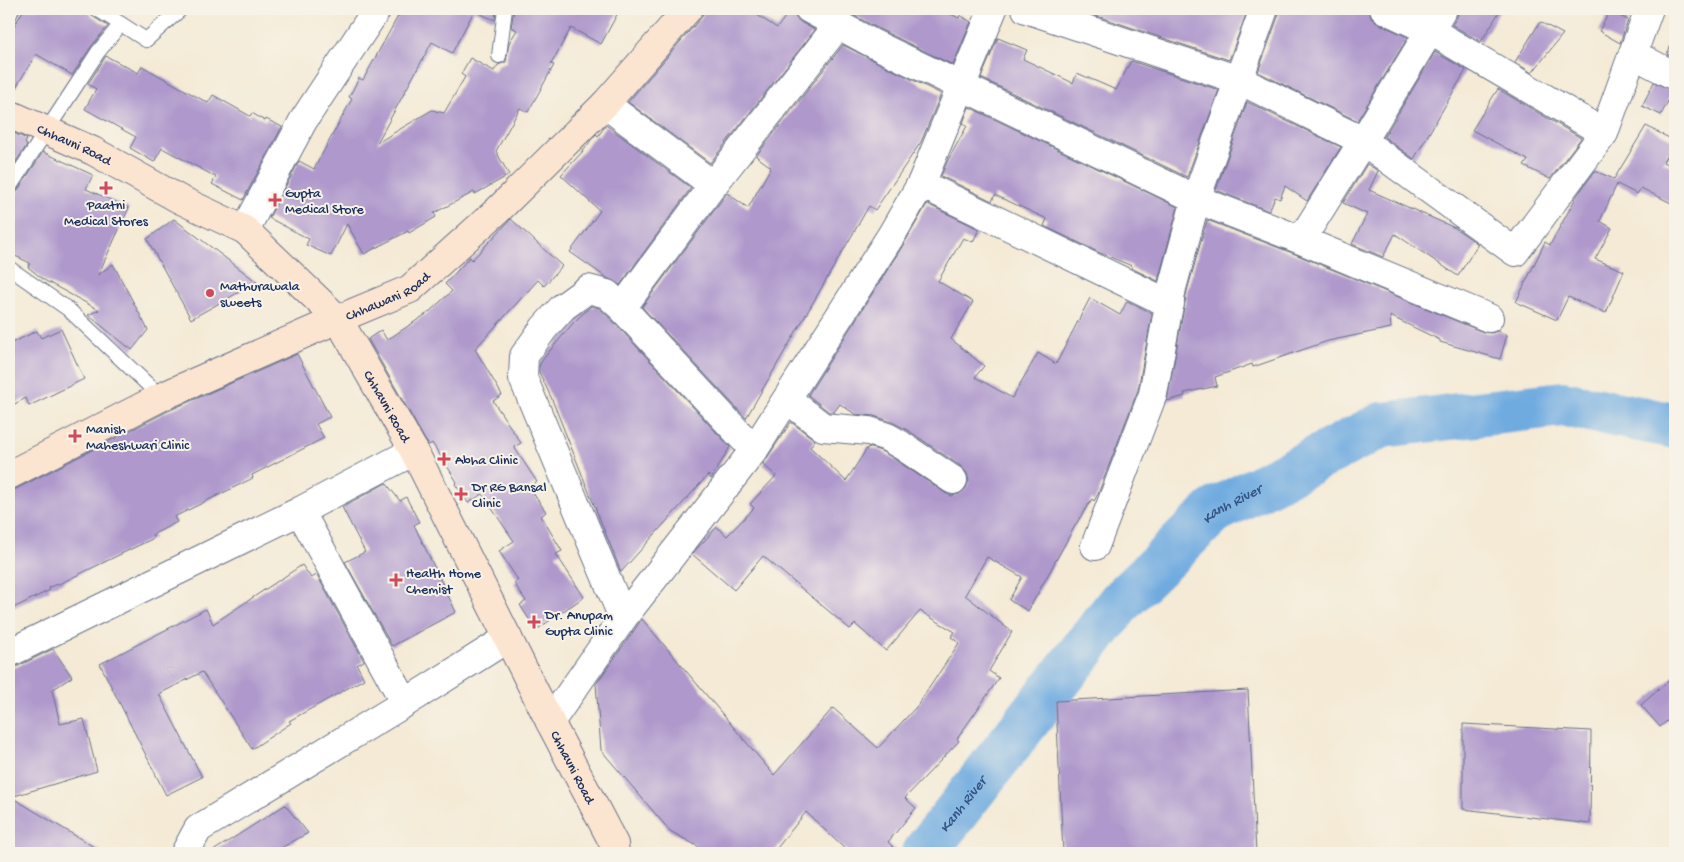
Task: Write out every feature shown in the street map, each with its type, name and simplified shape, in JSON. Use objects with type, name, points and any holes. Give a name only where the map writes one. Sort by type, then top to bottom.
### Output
[{"type":"main road","name":"Chhawani Road","points":[[9,475],[161,398],[410,289],[498,210],[605,104],[688,9]]},
{"type":"main road","name":"Chhavni Road","points":[[9,114],[93,151],[179,199],[245,230],[338,319],[414,451],[550,722],[619,850]]},
{"type":"street","points":[[245,230],[303,121],[377,9]]},
{"type":"street","points":[[809,9],[872,44],[1196,199],[1301,240],[1489,318]]},
{"type":"street","points":[[550,722],[623,618],[754,450],[892,234],[921,184],[960,85],[993,9]]},
{"type":"street","points":[[1026,9],[1239,80],[1363,141],[1516,252],[1604,133],[1649,9]]},
{"type":"street","points":[[1095,546],[1153,394],[1172,288],[1196,199],[1264,9]]},
{"type":"street","points":[[1384,9],[1437,20],[1604,133]]},
{"type":"street","points":[[1301,240],[1437,20]]},
{"type":"street","points":[[622,308],[713,185],[838,24]]},
{"type":"street","points":[[1632,54],[1675,76]]},
{"type":"street","points":[[605,104],[713,185]]},
{"type":"street","points":[[921,184],[1170,304]]},
{"type":"street","points":[[623,618],[524,378],[524,356],[544,328],[563,307],[588,289],[607,294],[754,450]]},
{"type":"street","points":[[787,399],[823,428],[869,431],[886,437],[953,480]]},
{"type":"street","points":[[9,653],[300,511],[414,451]]},
{"type":"street","points":[[300,511],[405,703]]},
{"type":"street","points":[[185,853],[198,829],[508,638]]},
{"type":"lane","points":[[9,16],[12,9]]},
{"type":"lane","points":[[97,9],[146,40],[181,9]]},
{"type":"lane","points":[[499,56],[505,9]]},
{"type":"lane","points":[[9,188],[98,52],[121,24]]},
{"type":"lane","points":[[9,268],[68,309],[161,398]]},
{"type":"building","points":[[24,9],[86,9],[92,16],[108,26],[72,75],[36,54],[9,99],[9,35]]},
{"type":"building","points":[[402,9],[496,9],[495,20],[474,11],[452,53],[432,42],[377,143],[432,110],[444,113],[465,77],[461,74],[470,58],[494,71],[498,65],[506,62],[509,43],[517,30],[511,27],[514,9],[620,9],[601,44],[571,28],[551,64],[554,65],[528,112],[520,108],[496,151],[509,175],[475,194],[474,192],[434,213],[436,217],[409,233],[408,231],[364,254],[347,224],[331,256],[306,245],[309,239],[269,218],[299,161],[314,169],[352,99],[349,97],[359,78],[363,80]]},
{"type":"building","points":[[706,9],[748,9],[777,28],[791,9],[793,9],[796,18],[815,30],[710,163],[628,102],[700,19]]},
{"type":"building","points":[[842,9],[940,9],[959,18],[960,15],[971,22],[953,65]]},
{"type":"building","points":[[1080,9],[1248,9],[1229,60]]},
{"type":"building","points":[[1279,9],[1369,9],[1371,18],[1377,23],[1408,37],[1357,121],[1258,72],[1279,14]]},
{"type":"building","points":[[1459,9],[1501,9],[1481,42],[1452,25]]},
{"type":"building","points":[[1610,11],[1628,20],[1620,43],[1599,31]]},
{"type":"building","points":[[1540,22],[1563,34],[1532,73],[1515,62]]},
{"type":"building","points":[[1675,37],[1675,58],[1667,54]]},
{"type":"building","points":[[998,38],[1027,50],[1023,59],[1073,83],[1077,73],[1116,90],[1131,61],[1219,90],[1187,177],[981,78]]},
{"type":"building","points":[[843,45],[941,94],[921,142],[875,210],[869,206],[746,418],[642,307],[727,193],[748,208],[771,167],[756,156]]},
{"type":"building","points":[[1435,52],[1466,70],[1414,159],[1384,137]]},
{"type":"building","points":[[106,56],[138,73],[142,66],[208,103],[213,95],[250,116],[252,113],[265,121],[266,119],[282,127],[243,200],[212,184],[216,177],[162,148],[154,162],[130,148],[136,137],[85,109],[96,89],[88,84]]},
{"type":"building","points":[[1654,82],[1673,91],[1661,115],[1642,106]]},
{"type":"building","points":[[1498,89],[1581,138],[1550,179],[1524,166],[1528,160],[1472,130]]},
{"type":"building","points":[[1247,102],[1341,147],[1307,201],[1285,186],[1280,199],[1275,197],[1269,211],[1216,190]]},
{"type":"building","points":[[969,107],[1178,207],[1158,281],[1131,268],[1132,266],[1044,226],[1047,219],[995,195],[992,201],[941,176],[967,126],[963,123]]},
{"type":"building","points":[[606,125],[691,188],[620,285],[570,252],[600,211],[561,175]]},
{"type":"building","points":[[1646,126],[1675,141],[1663,162],[1675,168],[1675,205],[1641,188],[1637,194],[1617,184],[1600,221],[1612,228],[1595,259],[1624,271],[1606,313],[1568,297],[1557,320],[1516,302],[1545,242],[1550,245],[1578,194],[1595,171],[1614,179]]},
{"type":"building","points":[[9,131],[27,139],[25,144],[27,145],[9,172]]},
{"type":"building","points":[[43,152],[93,175],[86,189],[129,208],[98,275],[113,264],[148,330],[132,350],[88,315],[99,310],[44,280],[28,267],[30,263],[9,253],[9,197],[16,193]]},
{"type":"building","points":[[1367,164],[1378,171],[1369,190],[1455,228],[1478,244],[1458,276],[1395,234],[1383,257],[1352,244],[1367,214],[1343,203]]},
{"type":"building","points":[[927,204],[979,229],[973,242],[963,238],[938,281],[973,302],[951,339],[984,366],[975,377],[1012,398],[1038,353],[1056,364],[1090,298],[1120,315],[1127,301],[1152,313],[1138,390],[1098,494],[1094,501],[1092,499],[1076,524],[1028,611],[1009,600],[1022,577],[987,557],[965,595],[1012,632],[989,671],[999,678],[957,739],[959,741],[905,798],[916,808],[888,842],[899,853],[849,853],[806,812],[773,853],[710,853],[670,831],[601,750],[596,684],[642,619],[774,775],[833,708],[878,748],[917,706],[959,643],[951,637],[955,632],[920,611],[886,651],[855,624],[850,629],[763,556],[734,590],[692,554],[717,527],[727,536],[754,508],[750,504],[776,476],[763,464],[791,422],[815,440],[810,447],[846,481],[868,447],[881,451],[893,458],[952,496],[959,494],[966,488],[969,481],[967,473],[962,467],[909,431],[892,422],[874,416],[855,414],[840,404],[834,412],[829,412],[808,395]]},
{"type":"building","points":[[174,219],[257,282],[191,319],[147,239]]},
{"type":"building","points":[[511,219],[562,266],[544,286],[538,280],[475,349],[502,395],[493,401],[521,443],[514,447],[537,482],[529,487],[546,512],[541,516],[562,551],[556,554],[584,597],[536,630],[520,605],[526,601],[514,583],[518,580],[499,551],[514,541],[482,494],[468,503],[432,443],[429,445],[425,440],[368,339],[381,330],[387,340],[428,313],[452,291],[445,284],[470,257],[472,260]]},
{"type":"building","points":[[1207,220],[1295,254],[1483,332],[1491,333],[1498,331],[1507,335],[1500,359],[1440,342],[1440,340],[1390,316],[1391,328],[1328,341],[1253,367],[1252,364],[1215,377],[1217,386],[1184,393],[1185,396],[1167,401],[1187,291]]},
{"type":"building","points":[[591,306],[599,308],[611,319],[730,447],[711,479],[708,475],[621,572],[551,397],[539,372],[539,366],[543,359],[574,322]]},
{"type":"building","points":[[61,329],[84,379],[29,406],[26,398],[9,407],[9,344],[37,331],[41,338]]},
{"type":"building","points":[[297,354],[330,417],[316,424],[324,438],[252,475],[253,478],[174,517],[177,522],[152,535],[154,538],[59,584],[49,587],[50,590],[9,610],[9,491],[168,411]]},
{"type":"building","points":[[386,483],[400,501],[406,497],[419,522],[414,525],[456,612],[392,646],[345,562],[365,552],[342,507]]},
{"type":"building","points":[[302,565],[311,578],[317,575],[364,661],[357,665],[364,679],[289,721],[291,723],[252,749],[202,672],[159,694],[202,777],[166,795],[100,664],[206,609],[213,624]]},
{"type":"building","points":[[53,649],[72,677],[52,690],[60,724],[84,719],[97,771],[11,797],[104,853],[9,853],[9,668],[16,667]]},
{"type":"building","points":[[1675,675],[1675,714],[1660,727],[1641,705]]},
{"type":"building","points":[[1248,690],[1256,853],[1063,853],[1056,701]]},
{"type":"building","points":[[1463,724],[1591,731],[1590,824],[1463,809]]},
{"type":"building","points":[[285,805],[308,833],[272,853],[210,853]]},
{"type":"waterway","name":"Kanh River","points":[[924,853],[1121,601],[1214,511],[1382,425],[1563,404],[1675,426]]},
{"type":"place","name":"Paatni Medical Stores","points":[[106,188]]},
{"type":"place","name":"Gupta Medical Store","points":[[275,200]]},
{"type":"place","name":"Mathurawala sweets","points":[[210,293]]},
{"type":"place","name":"Manish Maheshwari Clinic","points":[[75,436]]},
{"type":"place","name":"Abha Clinic","points":[[444,459]]},
{"type":"place","name":"Dr RG Bansal Clinic","points":[[461,494]]},
{"type":"place","name":"Health Home Chemist","points":[[396,580]]},
{"type":"place","name":"Dr. Anupam Gupta Clinic","points":[[534,622]]}]
